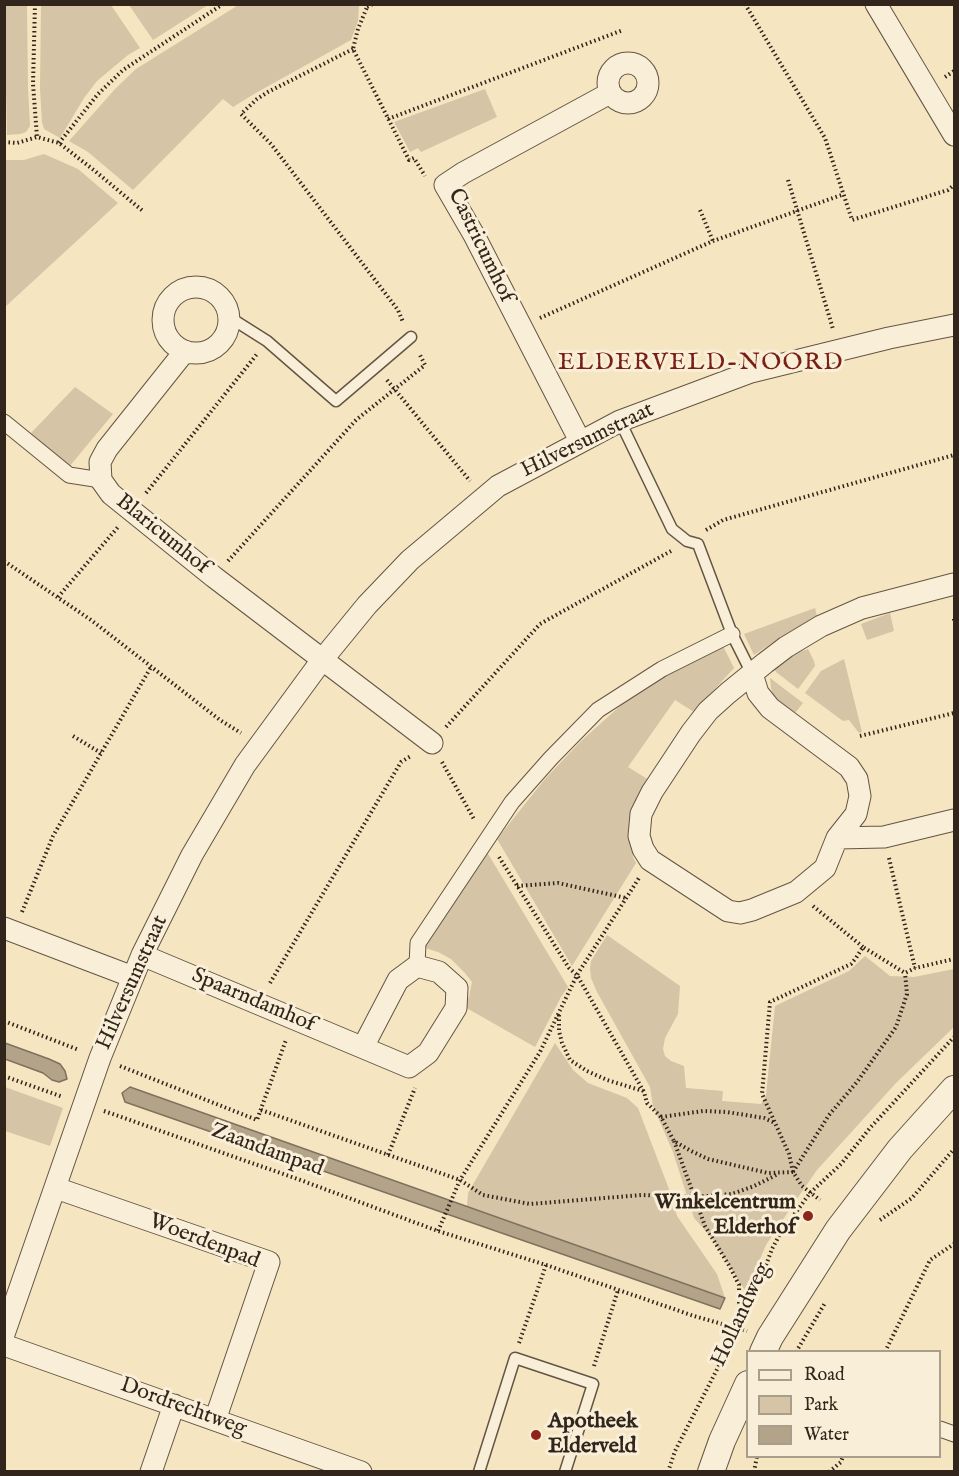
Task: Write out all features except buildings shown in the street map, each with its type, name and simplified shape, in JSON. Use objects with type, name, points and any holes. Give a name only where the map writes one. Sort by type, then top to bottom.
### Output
[{"type":"street","points":[[876,4],[954,135]]},
{"type":"street","name":"Castricumhof","points":[[580,441],[474,235],[445,185],[610,93]]},
{"type":"street","points":[[202,287],[221,297],[230,317],[224,339],[216,347],[206,352],[196,353],[175,346],[168,338],[163,316],[172,297],[181,290],[202,287]]},
{"type":"street","name":"Hilversumstraat","points":[[4,1334],[100,1058],[142,955],[192,855],[245,765],[322,660],[367,605],[410,561],[498,486],[620,421],[751,372],[889,338],[954,325]]},
{"type":"street","name":"Blaricumhof","points":[[185,351],[107,449],[100,462],[101,480],[111,494],[322,660]]},
{"type":"street","points":[[4,422],[69,475],[101,480]]},
{"type":"street","points":[[752,674],[758,693],[770,708],[849,767],[857,779],[860,796],[856,814],[837,838],[825,868],[796,892],[740,913],[728,911],[650,860],[639,836],[641,814],[652,792],[708,711],[728,693],[786,647],[821,626],[862,608],[954,584]]},
{"type":"street","points":[[417,966],[418,943],[512,802],[551,758],[598,710],[662,669],[732,634]]},
{"type":"street","points":[[322,660],[432,743]]},
{"type":"street","points":[[837,838],[884,837],[954,820]]},
{"type":"street","points":[[9,930],[133,977]]},
{"type":"street","name":"Spaarndamhof","points":[[142,955],[409,1067]]},
{"type":"street","points":[[363,1047],[398,980],[417,966]]},
{"type":"street","points":[[409,1067],[428,1053],[456,1008],[457,988],[439,972],[417,966]]},
{"type":"street","name":"Hollandweg","points":[[764,1350],[838,1230],[900,1149],[954,1089]]},
{"type":"street","name":"Woerdenpad","points":[[56,1188],[268,1262],[215,1420]]},
{"type":"street","name":"Dordrechtweg","points":[[4,1345],[361,1472]]},
{"type":"street","name":"Hollandweg","points":[[711,1472],[746,1386]]},
{"type":"street","points":[[151,1472],[174,1406]]},
{"type":"lane","points":[[230,317],[267,341],[336,401],[411,338]]},
{"type":"lane","points":[[620,421],[672,529],[687,541],[699,544],[732,634],[752,674]]},
{"type":"lane","points":[[478,1472],[515,1358],[593,1384],[565,1472]]},
{"type":"path","points":[[35,4],[33,84],[37,138]]},
{"type":"path","points":[[59,143],[98,94],[123,70],[223,4]]},
{"type":"path","points":[[373,4],[366,6],[353,50],[409,160],[414,158],[424,176],[445,185]]},
{"type":"path","points":[[745,4],[825,138],[852,220],[948,190],[954,185]]},
{"type":"path","points":[[388,119],[623,30]]},
{"type":"path","points":[[214,577],[356,420],[425,365],[398,310],[271,144],[242,114],[268,92],[353,50]]},
{"type":"path","points":[[4,142],[17,143],[37,138],[59,143],[144,212]]},
{"type":"path","points":[[788,180],[840,350]]},
{"type":"path","points":[[520,326],[713,241],[844,194]]},
{"type":"path","points":[[700,210],[713,241]]},
{"type":"path","points":[[58,597],[132,511],[267,341]]},
{"type":"path","points":[[376,368],[484,497]]},
{"type":"path","points":[[687,541],[723,520],[954,455]]},
{"type":"path","points":[[4,561],[91,620],[220,720],[260,745]]},
{"type":"path","points":[[9,930],[52,836],[151,667]]},
{"type":"path","points":[[860,736],[954,713]]},
{"type":"path","points":[[73,736],[101,753]]},
{"type":"path","points":[[432,743],[486,840],[569,968],[577,975],[644,1092],[647,1102],[661,1117],[674,1141],[705,1226],[739,1285],[739,1307],[735,1329]]},
{"type":"path","points":[[884,837],[915,968]]},
{"type":"path","points":[[438,1231],[460,1180],[540,1052],[577,975],[650,860]]},
{"type":"path","points":[[517,886],[558,884],[626,898]]},
{"type":"path","points":[[796,892],[863,947],[905,973]]},
{"type":"path","points":[[820,1200],[802,1186],[793,1173],[789,1154],[762,1094],[770,1002],[851,964],[863,947]]},
{"type":"path","points":[[905,973],[915,968],[954,959]]},
{"type":"path","points":[[793,1173],[829,1115],[857,1082],[896,1027],[907,994],[905,973]]},
{"type":"path","points":[[559,1014],[559,1031],[570,1060],[597,1076],[644,1092]]},
{"type":"path","points":[[4,1021],[257,1120],[294,1018]]},
{"type":"path","name":"Hollandweg","points":[[668,1472],[675,1451],[729,1346],[735,1329],[753,1300],[780,1234],[810,1193],[841,1164],[870,1128],[954,1037]]},
{"type":"path","points":[[388,1155],[418,1080],[409,1067]]},
{"type":"path","name":"Zaandampad","points":[[4,1076],[438,1231],[735,1329]]},
{"type":"path","points":[[261,1110],[460,1180],[483,1196],[530,1204],[642,1195],[694,1197],[732,1194],[780,1173]]},
{"type":"path","points":[[661,1117],[703,1112],[727,1112],[764,1118],[775,1123]]},
{"type":"path","points":[[674,1141],[690,1152],[708,1159],[768,1173],[793,1173]]},
{"type":"path","points":[[872,1226],[912,1198],[954,1149]]},
{"type":"path","points":[[886,1350],[930,1260],[954,1244]]},
{"type":"path","points":[[515,1358],[546,1265]]},
{"type":"path","points":[[589,1382],[618,1290]]},
{"type":"path","points":[[797,1350],[830,1295]]},
{"type":"path","points":[[829,1472],[842,1458]]},
{"type":"green space","points":[[240,4],[359,5],[358,21],[351,40],[233,107],[223,99],[133,190],[88,152],[69,141],[136,69]]},
{"type":"green space","points":[[4,5],[27,5],[30,126],[26,132],[7,135]]},
{"type":"green space","points":[[41,5],[111,5],[140,48],[97,81],[60,138],[44,129],[42,122]]},
{"type":"green space","points":[[129,5],[208,5],[153,40]]},
{"type":"green space","points":[[485,89],[497,117],[421,152],[418,148],[410,152],[394,122]]},
{"type":"green space","points":[[44,154],[78,169],[118,203],[5,307],[5,160],[24,160]]},
{"type":"green space","points":[[75,387],[113,414],[69,467],[31,433]]},
{"type":"green space","points":[[815,608],[817,616],[754,655],[744,634]]},
{"type":"green space","points":[[890,613],[894,631],[867,640],[861,624]]},
{"type":"green space","points":[[722,644],[734,668],[694,712],[675,700],[628,767],[649,780],[630,840],[636,863],[572,966],[497,839],[545,779],[580,742],[629,698],[672,670]]},
{"type":"green space","points":[[808,649],[815,666],[798,689],[774,668],[797,653]]},
{"type":"green space","points":[[844,659],[862,732],[859,733],[849,720],[843,721],[805,693],[821,671]]},
{"type":"green space","points":[[770,678],[803,703],[792,717],[774,698]]},
{"type":"green space","points":[[487,852],[568,987],[535,1047],[463,1006],[469,997],[472,982],[451,959],[422,947]]},
{"type":"green space","points":[[607,935],[680,986],[678,1014],[665,1038],[663,1049],[665,1056],[684,1066],[686,1088],[723,1091],[722,1101],[761,1104],[766,1095],[775,1006],[849,971],[865,956],[890,976],[914,977],[954,969],[954,1027],[896,1083],[817,1170],[766,1245],[746,1292],[712,1238],[694,1218],[673,1152],[653,1106],[650,1087],[591,978],[591,961]]},
{"type":"green space","points":[[555,1043],[573,1070],[588,1083],[627,1098],[638,1108],[677,1216],[717,1274],[725,1298],[467,1206],[468,1193]]},
{"type":"green space","points":[[5,1087],[63,1108],[50,1146],[5,1131]]},
{"type":"water","points":[[5,1043],[60,1064],[67,1079],[59,1082],[52,1080],[43,1073],[5,1059]]},
{"type":"water","points":[[130,1087],[725,1298],[720,1309],[125,1102],[122,1093]]},
{"type":"place","name":"Winkelcentrum Elderhof","points":[[808,1216]]},
{"type":"place","name":"Apotheek Elderveld","points":[[536,1435]]},
{"type":"district","name":"ELDERVELD-NOORD","points":[[701,364]]}]
